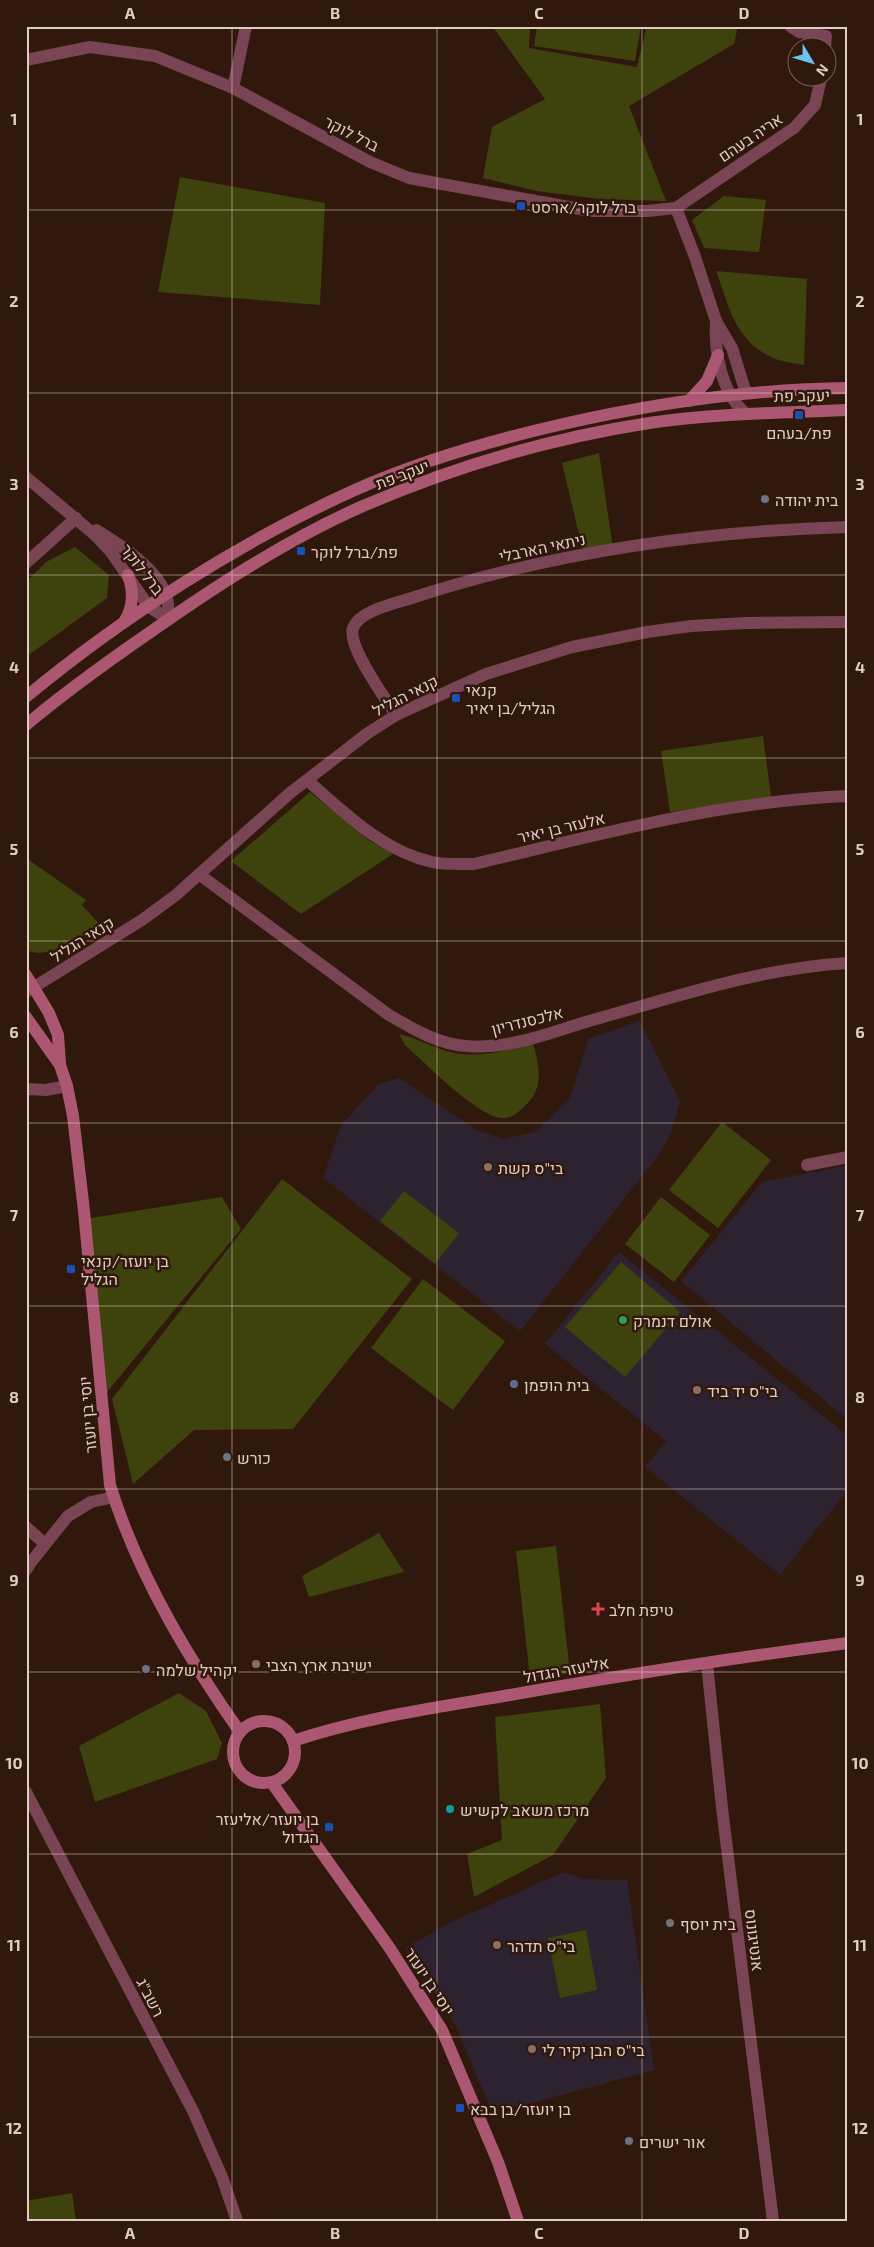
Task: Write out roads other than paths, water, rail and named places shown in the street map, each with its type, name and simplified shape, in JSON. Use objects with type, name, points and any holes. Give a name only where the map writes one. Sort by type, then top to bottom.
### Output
[{"type":"street","points":[[233,88],[246,26]]},
{"type":"street","points":[[790,26],[800,32],[826,36],[826,38]]},
{"type":"street","name":"ברל לוקר","points":[[26,60],[90,47],[117,49],[155,56],[233,88],[370,162],[408,178],[591,210],[647,211],[676,208]]},
{"type":"street","name":"אריה בעהם","points":[[676,208],[794,128],[815,105],[819,88]]},
{"type":"street","points":[[676,208],[695,257],[716,321],[732,348],[746,393]]},
{"type":"street","points":[[716,321],[715,342],[718,356],[730,395],[744,412]]},
{"type":"street","points":[[689,400],[707,381],[718,356]]},
{"type":"street","name":"יעקב פת","points":[[26,697],[120,626],[166,595],[288,522],[359,488],[403,470],[480,445],[543,428],[604,415],[689,400],[746,393],[848,388]]},
{"type":"street","name":"יעקב פת","points":[[26,725],[85,678],[169,619],[306,534],[362,507],[431,480],[518,452],[649,423],[744,412],[848,410]]},
{"type":"street","name":"ברל לוקר","points":[[26,477],[76,518],[106,547],[128,575],[149,607],[169,619]]},
{"type":"street","points":[[26,563],[76,518]]},
{"type":"street","name":"ברל לוקר","points":[[76,518],[133,554],[148,569],[166,595],[169,619]]},
{"type":"street","name":"ניתאי הארבלי","points":[[396,715],[355,649],[352,630],[359,617],[375,610],[455,584],[512,569],[597,553],[758,530],[848,527]]},
{"type":"street","points":[[120,626],[128,616],[132,603],[133,594],[128,575]]},
{"type":"street","name":"קנאי הגליל","points":[[30,990],[142,920],[200,875],[239,838],[306,780],[331,760],[396,715],[512,664],[606,639],[691,626],[790,621],[848,622]]},
{"type":"street","name":"אלעזר בן יאיר","points":[[306,780],[371,834],[391,846],[432,862],[456,864],[474,864],[641,824],[747,805],[848,796]]},
{"type":"street","name":"אלכסנדריון","points":[[200,875],[389,1015],[415,1030],[438,1040],[465,1046],[492,1046],[540,1037],[699,988],[826,964],[848,963]]},
{"type":"street","name":"יוסי בן יועזר","points":[[26,975],[30,990],[58,1035],[60,1065]]},
{"type":"street","name":"יוסי בן יועזר","points":[[26,1017],[60,1065],[68,1086],[78,1145],[110,1485],[132,1544],[166,1612],[217,1700],[240,1732]]},
{"type":"street","points":[[26,1089],[46,1090],[68,1086]]},
{"type":"street","points":[[807,1165],[848,1157]]},
{"type":"street","points":[[26,1570],[68,1516],[91,1502],[114,1497]]},
{"type":"street","points":[[26,1527],[45,1544]]},
{"type":"street","name":"אליעזר הגדול","points":[[293,1741],[362,1722],[603,1679],[693,1664],[707,1664],[735,1658],[848,1644]]},
{"type":"street","name":"אנטיגונוס","points":[[707,1664],[722,1808],[774,2221]]},
{"type":"street","points":[[258,1721],[269,1721],[279,1725],[288,1731],[293,1741],[295,1751],[294,1762],[289,1771],[281,1778],[272,1782],[260,1783],[250,1780],[241,1774],[235,1764],[233,1748],[240,1732],[248,1725],[258,1721]]},
{"type":"street","name":"יוסי בן יועזר","points":[[272,1782],[408,1976],[442,2030],[498,2162],[518,2221]]},
{"type":"street","name":"רשב\"ג","points":[[26,1792],[192,2111],[222,2178],[237,2221]]},
{"type":"place","name":"ברל לוקר/ארסט","points":[[521,206]]},
{"type":"place","name":"פת/בעהם","points":[[799,415]]},
{"type":"place","name":"בית יהודה","points":[[765,499]]},
{"type":"place","name":"פת/ברל לוקר","points":[[301,551]]},
{"type":"place","name":"קנאי הגליל/בן יאיר","points":[[456,698]]},
{"type":"place","name":"בי\"ס קשת","points":[[488,1167]]},
{"type":"place","name":"בן יועזר/קנאי הגליל","points":[[71,1269]]},
{"type":"place","name":"אולם דנמרק","points":[[623,1320]]},
{"type":"place","name":"בית הופמן","points":[[514,1384]]},
{"type":"place","name":"בי\"ס יד ביד","points":[[697,1390]]},
{"type":"place","name":"כורש","points":[[227,1457]]},
{"type":"place","name":"טיפת חלב","points":[[598,1609]]},
{"type":"place","name":"ישיבת ארץ הצבי","points":[[256,1664]]},
{"type":"place","name":"יקהיל שלמה","points":[[146,1669]]},
{"type":"place","name":"מרכז משאב לקשיש","points":[[450,1809]]},
{"type":"place","name":"בן יועזר/אליעזר הגדול","points":[[329,1827]]},
{"type":"place","name":"בית יוסף","points":[[670,1923]]},
{"type":"place","name":"בי\"ס תדהר","points":[[497,1945]]},
{"type":"place","name":"בי\"ס הבן יקיר לי","points":[[532,2049]]},
{"type":"place","name":"בן יועזר/בן בבא","points":[[460,2108]]},
{"type":"place","name":"אור ישרים","points":[[629,2141]]}]
